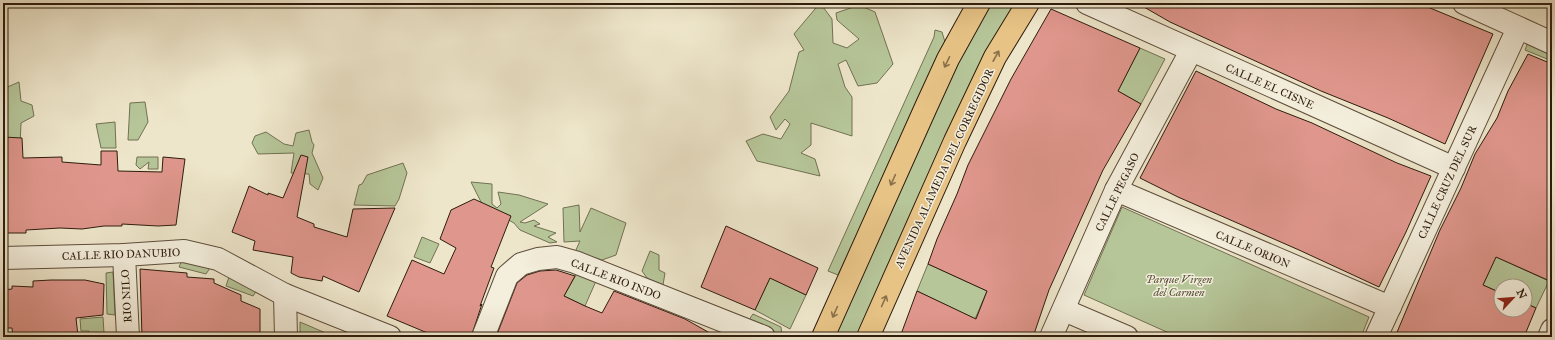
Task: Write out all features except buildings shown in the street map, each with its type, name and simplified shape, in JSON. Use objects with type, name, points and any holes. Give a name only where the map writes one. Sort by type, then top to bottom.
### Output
[{"type":"main road","points":[[823,337],[926,107],[948,60],[979,3]]},
{"type":"main road","name":"AVENIDA ALAMEDA DEL CORREGIDOR","points":[[868,337],[955,140],[995,57],[1028,3]]},
{"type":"street","name":"CALLE EL CISNE","points":[[1087,3],[1454,168]]},
{"type":"street","points":[[1464,3],[1552,43]]},
{"type":"street","name":"CALLE CRUZ DEL SUR","points":[[1376,337],[1518,28]]},
{"type":"street","name":"CALLE PEGASO","points":[[1051,337],[1116,190],[1191,51]]},
{"type":"street","name":"CALLE ORION","points":[[1116,190],[1390,307]]},
{"type":"street","name":"CALLE RIO DANUBIO","points":[[3,258],[124,255],[184,251],[218,259],[285,295],[390,337]]},
{"type":"street","name":"RIO NILO","points":[[124,255],[128,337]]},
{"type":"street","name":"CALLE RIO INDO","points":[[483,337],[507,276],[521,264],[538,259],[557,257],[575,262],[764,337]]},
{"type":"street","points":[[285,295],[286,337]]},
{"type":"street","points":[[1064,310],[1127,337]]},
{"type":"street","points":[[1549,337],[1552,330]]},
{"type":"green space","points":[[820,3],[832,19],[833,43],[847,48],[859,39],[837,20],[836,13],[859,5],[875,12],[893,64],[877,83],[858,86],[846,60],[838,64],[845,87],[852,97],[852,136],[811,123],[811,145],[801,153],[815,159],[820,176],[757,161],[746,141],[763,134],[781,139],[790,124],[785,119],[776,130],[770,117],[789,91],[799,52],[804,50],[794,34]]},
{"type":"green space","points":[[991,3],[1015,3],[969,86],[857,337],[834,337],[951,73]]},
{"type":"green space","points":[[935,30],[942,32],[945,42],[838,275],[828,271],[934,37]]},
{"type":"green space","points":[[1528,42],[1552,53],[1552,61],[1525,50]]},
{"type":"green space","points":[[1140,48],[1165,59],[1141,104],[1118,91]]},
{"type":"green space","points":[[19,82],[21,101],[32,105],[34,116],[21,123],[20,145],[9,151],[4,134],[3,89]]},
{"type":"green space","points":[[145,102],[148,122],[138,140],[128,140],[130,103]]},
{"type":"green space","points":[[115,122],[116,148],[101,148],[96,124]]},
{"type":"green space","points":[[309,130],[314,145],[312,153],[323,178],[318,190],[310,184],[309,174],[291,173],[294,153],[258,154],[252,143],[255,136],[266,132],[284,144],[293,146],[296,133]]},
{"type":"green space","points":[[137,157],[158,157],[158,169],[148,169],[149,162],[140,169],[136,165]]},
{"type":"green space","points":[[403,163],[407,173],[399,199],[395,206],[354,205],[359,185],[362,184],[367,175]]},
{"type":"green space","points":[[471,182],[492,184],[492,204],[497,208],[501,204],[498,192],[519,195],[548,204],[520,222],[525,223],[534,220],[540,224],[534,226],[556,233],[548,237],[557,242],[550,243],[520,230],[514,223],[483,206]]},
{"type":"green space","points":[[579,205],[580,232],[591,208],[626,223],[616,255],[602,260],[575,252],[580,241],[564,242],[563,208]]},
{"type":"green space","name":"Parque Virgen del Carmen","points":[[1122,207],[1369,317],[1361,337],[1178,337],[1084,295]]},
{"type":"green space","points":[[422,237],[439,244],[430,263],[414,257]]},
{"type":"green space","points":[[650,251],[659,255],[659,270],[665,273],[663,285],[647,278],[642,271]]},
{"type":"green space","points":[[1496,257],[1549,281],[1536,308],[1533,307],[1533,278],[1493,278],[1493,289],[1483,285]]},
{"type":"green space","points":[[182,260],[210,268],[206,274],[179,267]]},
{"type":"green space","points":[[928,264],[987,291],[975,319],[917,291]]},
{"type":"green space","points":[[113,272],[115,315],[107,314],[106,273]]},
{"type":"green space","points":[[577,273],[596,281],[585,306],[564,296]]},
{"type":"green space","points":[[229,277],[257,290],[253,296],[226,286]]},
{"type":"green space","points":[[770,278],[806,295],[790,329],[755,310]]},
{"type":"green space","points":[[753,314],[781,327],[782,336],[748,321]]},
{"type":"green space","points":[[103,317],[104,333],[89,334],[89,331],[81,331],[80,319]]},
{"type":"green space","points":[[300,322],[335,337],[300,337]]}]
